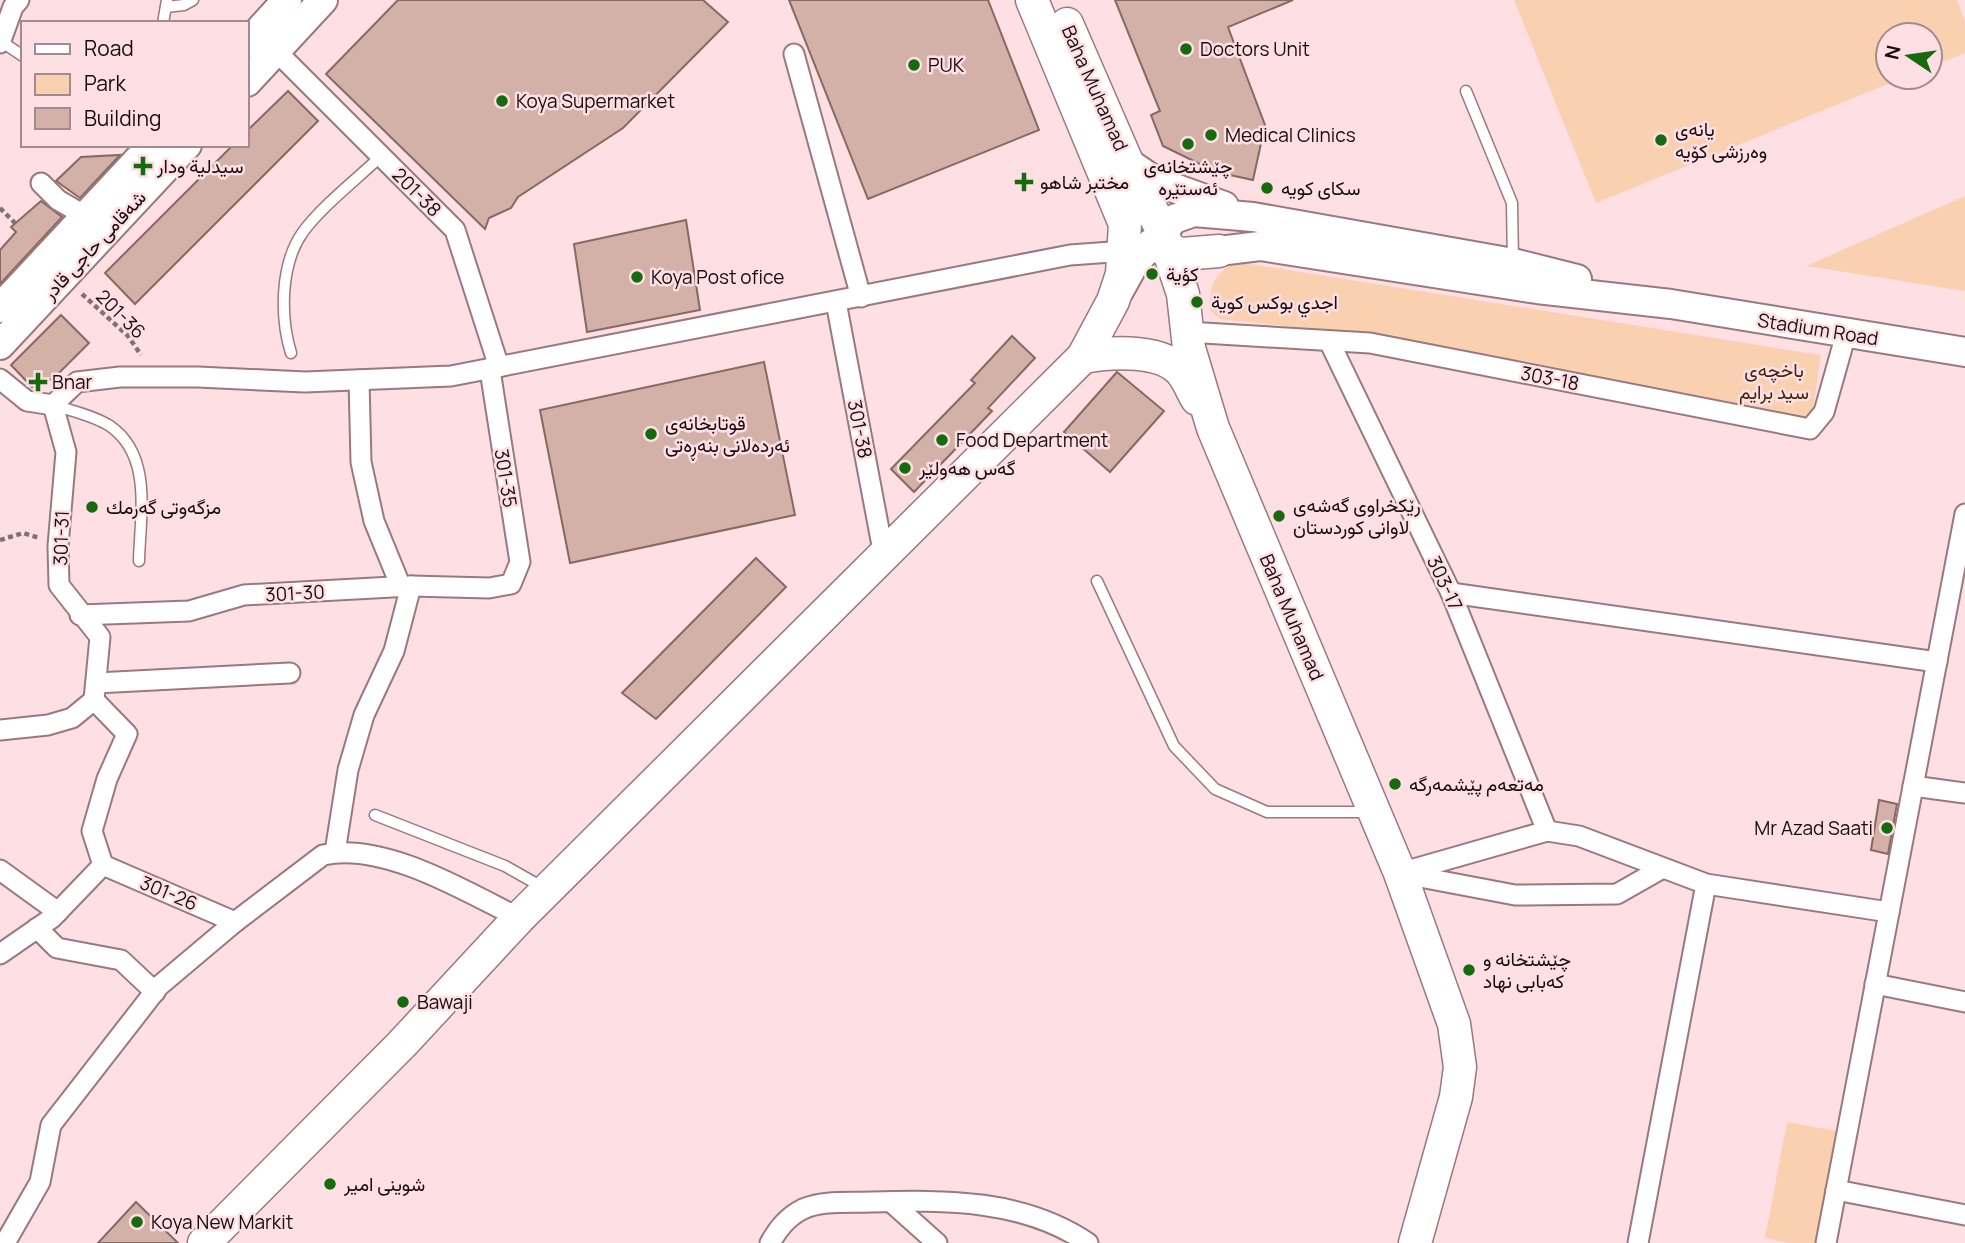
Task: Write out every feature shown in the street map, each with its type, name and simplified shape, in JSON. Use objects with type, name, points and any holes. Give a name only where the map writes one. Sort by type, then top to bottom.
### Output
[{"type":"main road","points":[[248,77],[256,41],[286,0]]},
{"type":"main road","points":[[256,41],[323,0]]},
{"type":"main road","points":[[1032,0],[1142,228],[1219,251]]},
{"type":"main road","name":"Baha Muhamad","points":[[1056,0],[1127,162],[1142,228],[1183,294],[1187,332],[1213,428],[1400,873],[1454,1024],[1460,1066],[1456,1097],[1415,1243]]},
{"type":"main road","name":"شەقامی حاجی قادر","points":[[0,309],[150,147]]},
{"type":"main road","name":"شەقامی حاجی قادر","points":[[0,345],[185,147]]},
{"type":"main road","points":[[1127,162],[1156,181],[1253,217]]},
{"type":"main road","points":[[1142,228],[1194,212],[1253,217],[1513,263],[1671,304]]},
{"type":"main road","points":[[204,1243],[402,1044],[519,918],[1083,357],[1112,301],[1142,228]]},
{"type":"main road","points":[[1183,294],[1187,273],[1201,259],[1219,251],[1259,246],[1537,289],[1671,304]]},
{"type":"main road","name":"Stadium Road","points":[[1671,304],[1965,352]]},
{"type":"main road","points":[[1083,357],[1114,352],[1150,355],[1182,372],[1213,428]]},
{"type":"street","points":[[1,42],[13,7],[19,0]]},
{"type":"street","name":"201-38","points":[[256,41],[381,156],[455,230],[495,369]]},
{"type":"street","points":[[794,54],[861,297]]},
{"type":"street","points":[[41,183],[58,200],[82,214],[95,206]]},
{"type":"street","points":[[0,379],[27,401],[53,405],[77,382],[149,377],[304,382],[451,376],[1070,255],[1142,228]]},
{"type":"street","name":"301-38","points":[[836,302],[884,556]]},
{"type":"street","name":"303-18","points":[[1187,332],[1370,343],[1810,429],[1824,412],[1846,334]]},
{"type":"street","name":"303-17","points":[[1329,341],[1451,593],[1547,831]]},
{"type":"street","name":"301-35","points":[[495,369],[520,562],[511,584]]},
{"type":"street","points":[[335,852],[348,770],[364,715],[394,651],[406,586],[374,521],[361,463],[359,380]]},
{"type":"street","name":"301-31","points":[[53,405],[66,452],[58,545],[59,584],[80,615],[100,637],[95,691]]},
{"type":"street","points":[[1826,1243],[1937,662],[1960,571],[1965,514]]},
{"type":"street","name":"301-30","points":[[80,615],[189,611],[244,595],[406,586],[489,588],[511,584]]},
{"type":"street","points":[[1451,593],[1937,662]]},
{"type":"street","points":[[1,733],[72,718],[95,691],[290,673]]},
{"type":"street","points":[[0,954],[58,912],[103,865],[92,831],[107,779],[128,734],[95,691]]},
{"type":"street","points":[[1913,786],[1965,793]]},
{"type":"street","points":[[1400,873],[1547,831],[1579,836],[1706,884],[1889,912]]},
{"type":"street","points":[[5,1243],[40,1182],[51,1125],[155,992],[235,922],[323,855],[335,852],[392,860],[429,873],[519,918]]},
{"type":"street","name":"301-26","points":[[103,865],[235,922]]},
{"type":"street","points":[[1400,873],[1515,895],[1617,894],[1661,869]]},
{"type":"street","points":[[0,870],[58,912]]},
{"type":"street","points":[[1638,1243],[1706,884]]},
{"type":"street","points":[[37,928],[57,948],[121,960],[155,992]]},
{"type":"street","points":[[1875,984],[1965,1002]]},
{"type":"street","points":[[1836,1191],[1965,1216]]},
{"type":"street","points":[[770,1243],[779,1228],[805,1208],[820,1204],[939,1200],[988,1204],[1035,1217],[1088,1243]]},
{"type":"street","points":[[891,1202],[937,1243]]},
{"type":"lane","points":[[166,4],[184,5],[193,0]]},
{"type":"lane","points":[[1,42],[21,55]]},
{"type":"lane","points":[[1466,91],[1512,203],[1513,263]]},
{"type":"lane","points":[[291,354],[285,335],[284,311],[287,273],[294,249],[303,231],[381,156]]},
{"type":"lane","points":[[53,405],[108,424],[130,443],[141,474],[139,562]]},
{"type":"lane","points":[[1097,581],[1174,746],[1215,789],[1267,812],[1374,812]]},
{"type":"lane","points":[[375,814],[505,866],[548,890]]},
{"type":"path","points":[[0,208],[15,223]]},
{"type":"path","name":"201-36","points":[[63,277],[128,336],[145,360],[149,377]]},
{"type":"path","points":[[0,540],[23,533],[58,545]]},
{"type":"green space","name":"یانه‌ی وه‌رزشی كۆیه‌","points":[[1514,0],[1957,0],[1965,21],[1965,53],[1944,61],[1944,21],[1874,21],[1874,90],[1596,203]]},
{"type":"green space","points":[[1965,196],[1965,291],[1806,266]]},
{"type":"green space","name":"باخچه‌ی سید برایم","points":[[1238,262],[1821,355],[1811,422],[1326,330],[1220,319],[1210,310],[1215,280],[1224,270]]},
{"type":"green space","points":[[1787,1122],[1841,1132],[1824,1243],[1788,1243],[1765,1238]]},
{"type":"building","name":"Koya Supermarket","points":[[398,0],[703,0],[728,22],[623,128],[518,197],[511,208],[489,218],[485,229],[326,74]]},
{"type":"building","name":"PUK","points":[[789,0],[988,0],[1039,130],[868,199]]},
{"type":"building","points":[[1115,0],[1293,0],[1228,27],[1265,125],[1253,180],[1216,172],[1163,146],[1151,115],[1160,111]]},
{"type":"building","points":[[288,91],[318,121],[135,304],[105,273],[231,147],[248,147],[248,130]]},
{"type":"building","points":[[120,155],[80,198],[56,181],[81,157]]},
{"type":"building","points":[[41,201],[62,217],[0,284],[0,250],[16,232],[11,227]]},
{"type":"building","name":"Koya Post ofice","points":[[686,220],[700,310],[587,332],[574,244]]},
{"type":"building","points":[[61,315],[89,343],[54,378],[32,387],[11,365]]},
{"type":"building","name":"Food Department","points":[[1012,336],[1035,358],[988,408],[992,411],[914,492],[891,469],[975,383],[971,380]]},
{"type":"building","points":[[764,362],[795,515],[570,563],[540,410]]},
{"type":"building","points":[[1117,372],[1164,411],[1110,472],[1064,432]]},
{"type":"building","points":[[756,558],[786,587],[656,719],[622,693]]},
{"type":"building","name":"Mr Azad Saati","points":[[1879,800],[1897,804],[1888,854],[1871,850]]},
{"type":"building","name":"Koya New Markit","points":[[136,1202],[178,1243],[98,1243]]},
{"type":"place","name":"Doctors Unit","points":[[1186,49]]},
{"type":"place","name":"PUK","points":[[914,65]]},
{"type":"place","name":"Koya Supermarket","points":[[502,101]]},
{"type":"place","name":"Medical Clinics","points":[[1211,135]]},
{"type":"place","name":"یانه‌ی وه‌رزشی كۆیه‌","points":[[1661,140]]},
{"type":"place","name":"چێشتخانەی ئەستێرە","points":[[1188,144]]},
{"type":"place","name":"سيدلية ودار","points":[[143,166]]},
{"type":"place","name":"مختبر شاهو","points":[[1024,182]]},
{"type":"place","name":"سكاى كويه","points":[[1267,188]]},
{"type":"place","name":"كؤية","points":[[1152,274]]},
{"type":"place","name":"Koya Post ofice","points":[[637,277]]},
{"type":"place","name":"اجدي بوكس كوية","points":[[1197,302]]},
{"type":"place","name":"Bnar","points":[[38,382]]},
{"type":"place","name":"قوتابخانه‌ی ئه‌رده‌لانی بنه‌ڕه‌تی","points":[[651,434]]},
{"type":"place","name":"Food Department","points":[[942,440]]},
{"type":"place","name":"گەس هەولێر","points":[[905,468]]},
{"type":"place","name":"مزگه‌وتی گه‌رمك","points":[[92,507]]},
{"type":"place","name":"رێكخراوی گه‌شه‌ی لاوانی كوردستان","points":[[1279,516]]},
{"type":"place","name":"مەتعەم پێشمەرگە","points":[[1395,784]]},
{"type":"place","name":"Mr Azad Saati","points":[[1887,828]]},
{"type":"place","name":"چێشتخانە و کەبابی نھاد","points":[[1469,970]]},
{"type":"place","name":"Bawaji","points":[[403,1002]]},
{"type":"place","name":"شوينى امير","points":[[330,1184]]},
{"type":"place","name":"Koya New Markit","points":[[137,1222]]}]
